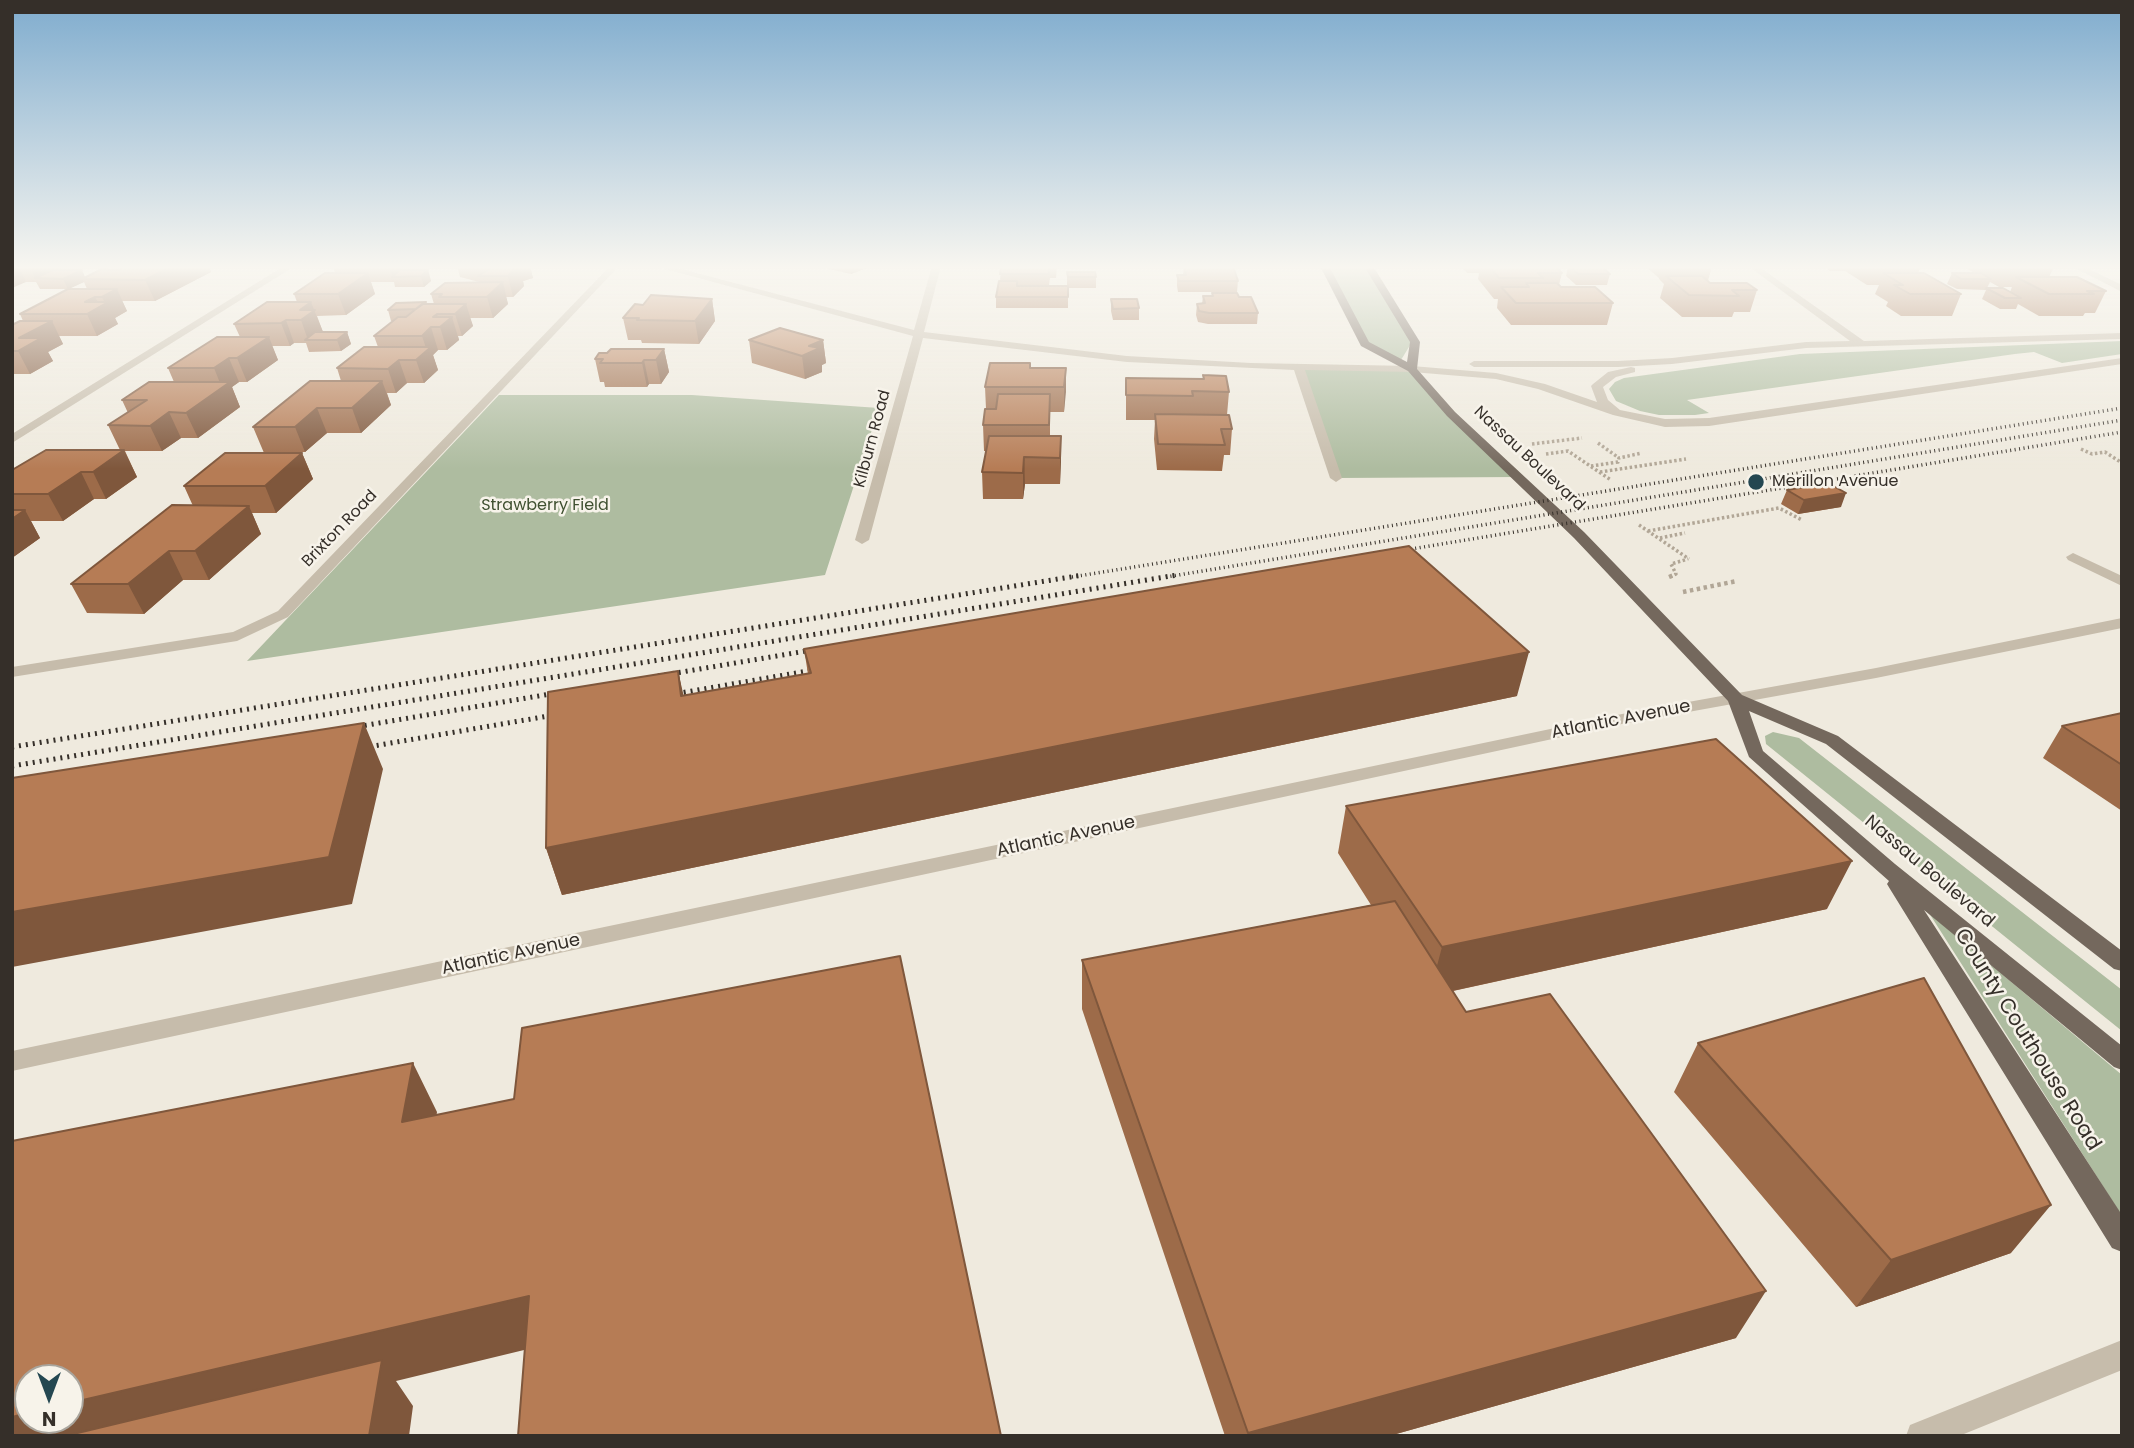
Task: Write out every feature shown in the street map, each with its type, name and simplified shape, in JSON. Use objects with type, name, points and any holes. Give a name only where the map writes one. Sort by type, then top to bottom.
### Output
[{"type":"main road","name":"Nassau Boulevard","points":[[1360,334],[1365,344],[1412,369],[1451,414],[1579,535],[1736,699],[1832,740],[2122,962]]},
{"type":"main road","points":[[1410,334],[1415,342],[1412,369]]},
{"type":"main road","name":"Nassau Boulevard","points":[[1736,699],[1755,753],[1888,869],[2122,1060]]},
{"type":"main road","name":"County Couthouse Road","points":[[1888,869],[2122,1239]]},
{"type":"street","points":[[12,439],[182,334]]},
{"type":"street","name":"Brixton Road","points":[[12,671],[178,648],[237,636],[283,614],[551,334]]},
{"type":"street","points":[[919,334],[1084,356],[1298,367],[1412,369],[1510,378],[1550,389],[1617,414],[1648,421],[1696,423],[2122,360]]},
{"type":"street","name":"Kilburn Road","points":[[862,540],[919,334]]},
{"type":"street","points":[[1847,334],[1860,343]]},
{"type":"street","points":[[1412,369],[1478,364],[1588,365],[1672,361],[1788,346],[2012,341],[2122,335]]},
{"type":"street","points":[[1617,414],[1600,397],[1597,386],[1599,382],[1612,374],[1672,361]]},
{"type":"street","points":[[1298,367],[1336,478]]},
{"type":"street","points":[[2073,557],[2122,582]]},
{"type":"street","name":"Atlantic Avenue","points":[[12,1061],[1622,719],[1876,673],[2122,623]]},
{"type":"street","points":[[1921,1436],[2122,1355]]},
{"type":"path","points":[[1535,444],[1582,438]]},
{"type":"path","points":[[2081,449],[2092,454],[2105,452],[2122,463]]},
{"type":"path","points":[[1543,455],[1568,451],[1611,480]]},
{"type":"path","points":[[1591,466],[1618,462]]},
{"type":"path","points":[[1648,531],[1779,508],[1801,520]]},
{"type":"path","points":[[1639,525],[1689,559],[1671,564],[1676,574],[1662,580]]},
{"type":"path","points":[[1659,538],[1685,533]]},
{"type":"path","points":[[1689,591],[1737,581]]},
{"type":"green space","points":[[1360,334],[1407,334],[1412,342],[1401,360],[1365,344]]},
{"type":"green space","points":[[2122,341],[2122,354],[2062,363],[2034,352],[1687,400],[1709,413],[1695,415],[1659,415],[1640,411],[1616,401],[1609,389],[1624,378],[1800,354]]},
{"type":"green space","points":[[1298,367],[1412,369],[1519,477],[1336,478]]},
{"type":"green space","name":"Strawberry Field","points":[[499,395],[692,395],[879,408],[825,575],[247,661]]},
{"type":"green space","points":[[1773,732],[1799,738],[2122,990],[2122,1031],[1766,744],[1765,736]]},
{"type":"green space","points":[[1929,913],[2122,1075],[2122,1216]]},
{"type":"building","points":[[12,334],[28,334],[19,338],[41,338],[18,351],[12,351]]},
{"type":"building","points":[[313,334],[345,334],[337,340],[305,340]]},
{"type":"building","points":[[377,334],[424,334],[422,336],[374,336]]},
{"type":"building","points":[[766,334],[800,334],[823,340],[809,346],[820,348],[802,356],[749,340]]},
{"type":"building","points":[[217,337],[269,337],[237,358],[229,358],[214,368],[168,368]]},
{"type":"building","points":[[364,347],[431,347],[416,360],[399,360],[388,369],[337,368]]},
{"type":"building","points":[[611,349],[664,349],[656,360],[644,360],[642,363],[600,363],[603,359],[595,359],[599,353],[607,353]]},
{"type":"building","points":[[990,363],[1030,363],[1030,368],[1066,368],[1064,387],[985,387]]},
{"type":"building","points":[[1203,375],[1226,376],[1229,392],[1192,391],[1193,396],[1126,395],[1126,378],[1204,379]]},
{"type":"building","points":[[310,381],[382,381],[352,408],[317,408],[295,427],[253,427]]},
{"type":"building","points":[[149,382],[230,382],[186,413],[169,412],[150,426],[108,425],[147,400],[122,400]]},
{"type":"building","points":[[998,394],[1050,394],[1049,425],[983,425],[985,409],[996,409]]},
{"type":"building","points":[[1155,414],[1229,415],[1232,429],[1221,429],[1225,445],[1158,444]]},
{"type":"building","points":[[989,436],[1061,436],[1060,458],[1024,457],[1023,473],[982,472]]},
{"type":"building","points":[[46,450],[124,450],[93,472],[81,472],[48,494],[12,494],[12,470]]},
{"type":"building","points":[[225,453],[302,453],[265,486],[184,486]]},
{"type":"building","points":[[1828,483],[1846,493],[1804,500],[1787,490]]},
{"type":"building","points":[[172,505],[249,506],[195,551],[169,551],[128,584],[71,584]]},
{"type":"building","points":[[12,510],[25,510],[12,519]]},
{"type":"building","points":[[1409,546],[1529,652],[546,848],[548,692],[678,671],[681,696],[811,673],[804,649]]},
{"type":"building","points":[[2122,713],[2122,765],[2062,726]]},
{"type":"building","points":[[364,723],[329,857],[12,912],[12,778]]},
{"type":"building","points":[[1716,739],[1852,861],[1442,947],[1346,806]]},
{"type":"building","points":[[1395,901],[1466,1012],[1550,994],[1766,1291],[1248,1433],[1082,960]]},
{"type":"building","points":[[900,956],[1001,1436],[518,1436],[529,1296],[84,1400],[84,1364],[14,1364],[12,1417],[12,1141],[413,1063],[402,1122],[514,1099],[522,1028]]},
{"type":"building","points":[[1924,978],[2051,1205],[1891,1260],[1698,1043]]},
{"type":"building","points":[[382,1360],[369,1436],[65,1436],[84,1434],[84,1431]]},
{"type":"railway","points":[[1072,577],[2122,408]]},
{"type":"railway","points":[[1166,577],[2122,420]]},
{"type":"railway","points":[[1393,552],[2122,432]]},
{"type":"railway","points":[[12,747],[1083,575]]},
{"type":"railway","points":[[12,766],[1177,575]]},
{"type":"railway","points":[[658,676],[824,648]]},
{"type":"railway","points":[[663,696],[825,668]]},
{"type":"railway","points":[[344,729],[568,691]]},
{"type":"railway","points":[[356,749],[566,713]]},
{"type":"place","name":"Merillon Avenue","points":[[1756,482]]}]
